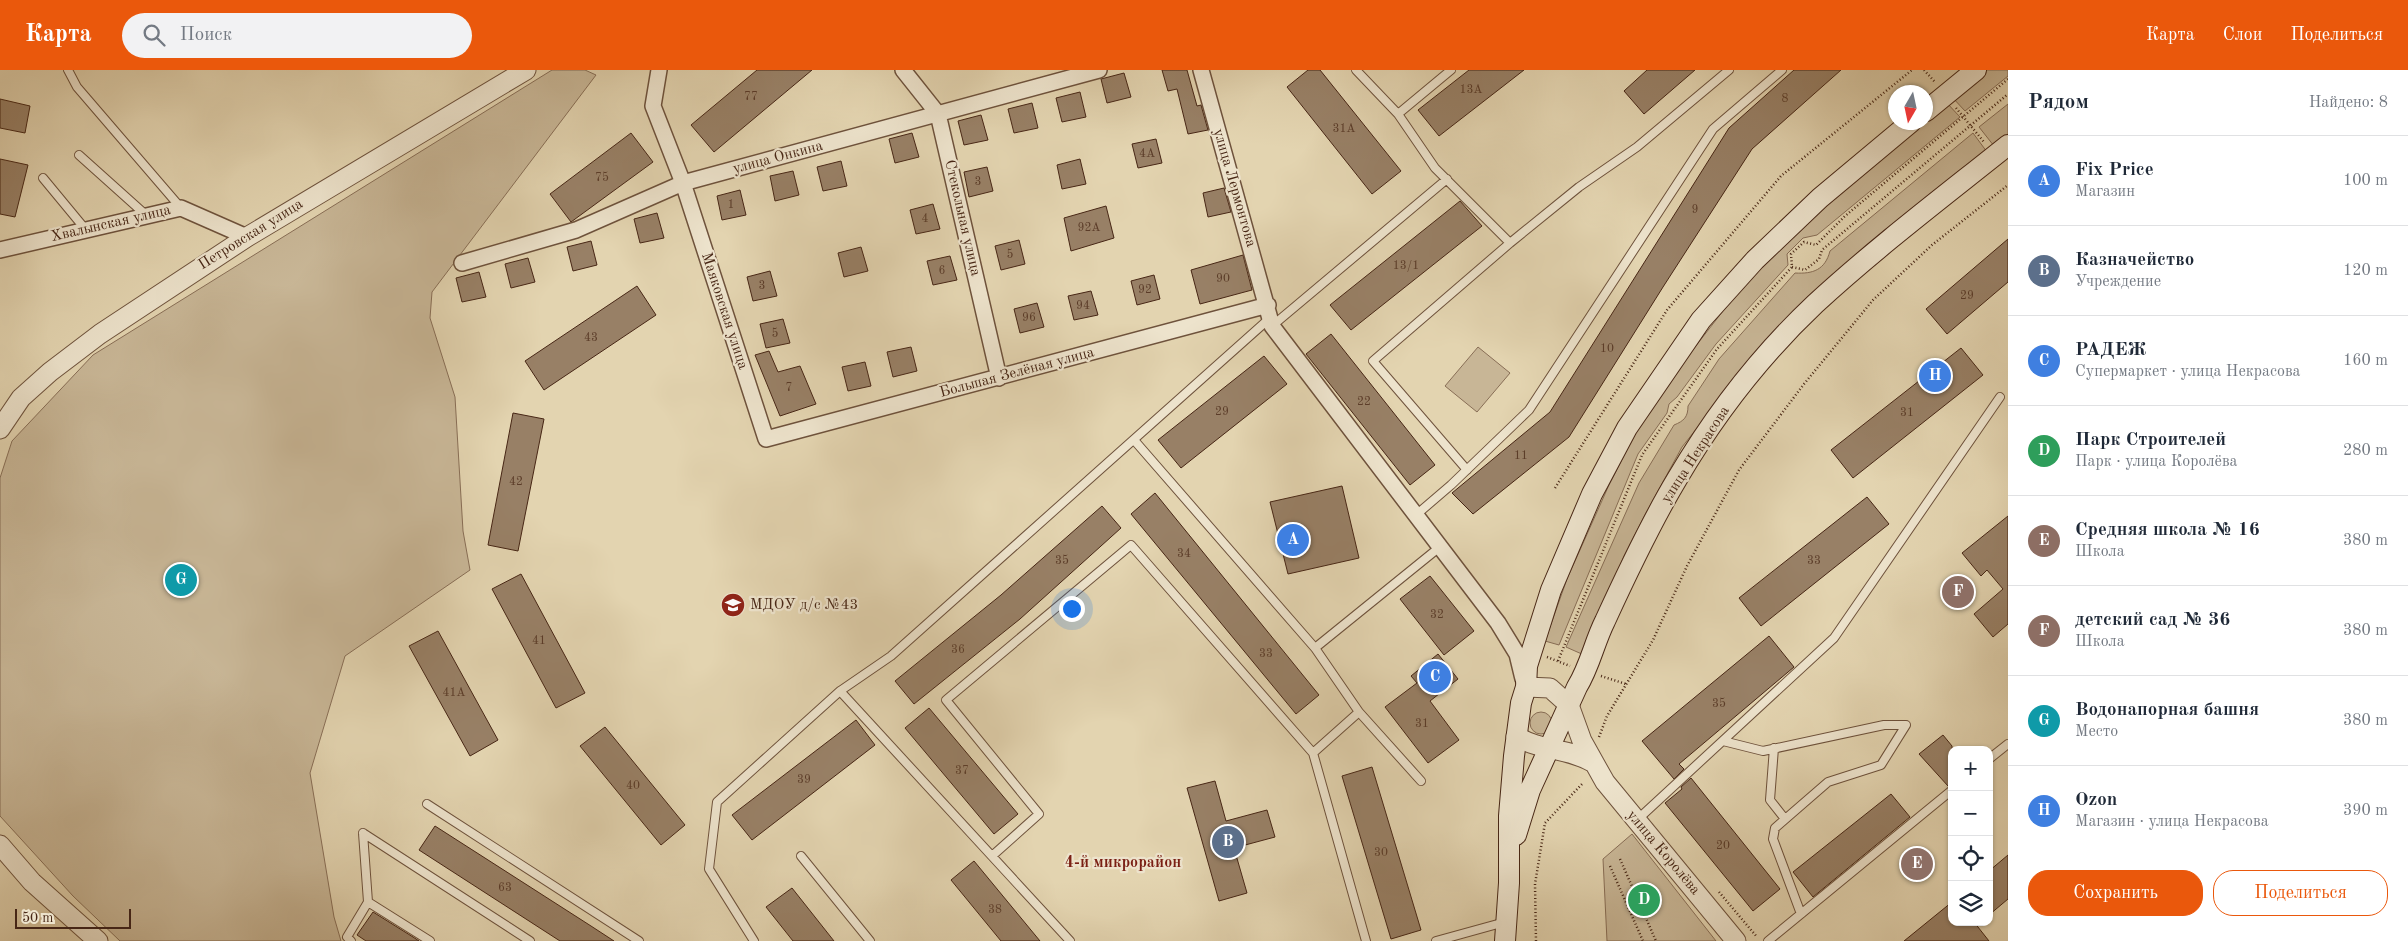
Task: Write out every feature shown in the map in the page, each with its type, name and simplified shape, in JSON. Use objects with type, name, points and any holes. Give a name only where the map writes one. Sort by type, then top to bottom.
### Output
[{"type":"main road","points":[[1933,105],[1966,73]]},
{"type":"main road","name":"улица Некрасова","points":[[1506,931],[1510,855],[1509,816],[1516,736],[1526,687],[1527,666],[1531,648],[1551,590],[1596,486],[1627,428],[1701,320],[1755,260],[1820,198],[1901,130]]},
{"type":"main road","name":"улица Некрасова","points":[[1510,855],[1530,790],[1586,672],[1604,623],[1644,540],[1677,478],[1720,414],[1770,352],[1814,305],[1883,245],[2002,150]]},
{"type":"street","name":"Петровская улица","points":[[0,429],[21,398],[50,372],[100,334],[247,237],[526,70]]},
{"type":"street","name":"Маяковская улица","points":[[659,70],[653,106],[683,183],[766,439]]},
{"type":"street","name":"Стекольная улица","points":[[903,70],[938,114],[999,378]]},
{"type":"street","name":"улица Онкина","points":[[462,263],[576,230],[683,183],[1099,70]]},
{"type":"street","name":"улица Лермонтова","points":[[1201,70],[1270,317]]},
{"type":"street","name":"Хвалынская улица","points":[[0,250],[181,208],[247,237]]},
{"type":"street","name":"Большая Зелёная улица","points":[[766,439],[999,378],[1270,317]]},
{"type":"street","points":[[1270,317],[1498,624],[1517,654],[1526,687],[1550,688],[1569,705]]},
{"type":"street","name":"улица Королёва","points":[[1569,705],[1582,741],[1595,754],[1605,782],[1736,941]]},
{"type":"street","points":[[1516,736],[1528,744],[1595,754]]},
{"type":"street","points":[[0,846],[32,882],[98,941]]},
{"type":"lane","points":[[68,70],[77,87],[181,208]]},
{"type":"lane","points":[[1356,70],[1398,114],[1434,168],[1510,242]]},
{"type":"lane","points":[[1398,114],[1451,70]]},
{"type":"lane","points":[[1467,470],[1373,361],[1510,242],[1579,187],[1637,147],[1730,70]]},
{"type":"lane","points":[[1416,515],[1530,410],[1713,129],[1782,70]]},
{"type":"lane","points":[[79,155],[146,216]]},
{"type":"lane","points":[[43,178],[86,230]]},
{"type":"lane","points":[[754,941],[709,869],[718,802],[840,691],[891,656],[1270,317],[1447,179]]},
{"type":"lane","points":[[1636,820],[1834,638],[2000,397]]},
{"type":"lane","points":[[1134,440],[1315,648],[1359,712],[1421,781]]},
{"type":"lane","points":[[992,856],[1039,814],[946,700],[1131,544],[1313,753],[1366,941]]},
{"type":"lane","points":[[1315,648],[1440,546]]},
{"type":"lane","points":[[840,691],[1070,941]]},
{"type":"lane","points":[[1313,753],[1359,712]]},
{"type":"lane","points":[[1723,741],[1762,750],[1884,725],[1906,725],[1881,765],[1828,782],[1775,828],[1773,839],[1801,914]]},
{"type":"lane","points":[[1993,756],[2008,744]]},
{"type":"lane","points":[[1774,748],[1770,800],[1785,819]]},
{"type":"lane","points":[[1768,941],[1951,791]]},
{"type":"lane","points":[[427,804],[639,941]]},
{"type":"lane","points":[[351,941],[347,938],[368,902],[362,833],[530,941]]},
{"type":"lane","points":[[801,856],[870,941]]},
{"type":"lane","points":[[368,902],[430,941]]},
{"type":"lane","points":[[1436,941],[1506,931]]},
{"type":"path","points":[[1555,488],[1667,310],[1781,176],[1912,70]]},
{"type":"path","points":[[1924,70],[1971,125],[2002,150]]},
{"type":"path","points":[[1558,661],[1642,455],[1717,349],[1792,267],[1791,254],[1804,242],[1816,245],[1845,216],[2008,80]]},
{"type":"path","points":[[1792,267],[1805,270],[1819,259],[1822,250],[2008,94]]},
{"type":"path","points":[[1595,754],[1607,716],[1652,640],[1687,566],[1738,470],[1804,384],[1873,300],[1932,244],[2008,185]]},
{"type":"path","points":[[1531,648],[1586,672],[1626,684]]},
{"type":"path","points":[[1536,941],[1535,884],[1545,823],[1582,784]]},
{"type":"path","points":[[1620,858],[1656,941]]},
{"type":"path","points":[[1610,866],[1643,941]]},
{"type":"shaded area","points":[[552,70],[585,70],[596,75],[432,292],[430,318],[455,397],[463,531],[470,570],[345,656],[310,773],[334,917],[341,941],[120,941],[73,896],[0,816],[0,478],[12,441],[93,355]]},
{"type":"shaded area","points":[[1984,70],[2008,70],[2008,76],[1965,111],[1952,97]]},
{"type":"shaded area","points":[[1946,102],[1960,117],[1817,235],[1803,238],[1787,254],[1788,265],[1716,344],[1677,397],[1669,404],[1667,413],[1638,454],[1559,645],[1545,641],[1567,579],[1609,485],[1641,422],[1681,365],[1730,302],[1791,234],[1916,130],[1933,130],[1933,115]]},
{"type":"shaded area","points":[[2008,104],[2008,134],[1994,146],[1979,127]]},
{"type":"shaded area","points":[[1973,133],[1987,152],[1724,394],[1682,447],[1624,556],[1584,655],[1566,647],[1639,483],[1674,425],[1685,418],[1688,406],[1719,359],[1795,273],[1807,273],[1821,267],[1825,263],[1830,251]]},
{"type":"shaded area","points":[[1478,347],[1510,373],[1477,412],[1445,386]]},
{"type":"shaded area","points":[[1541,712],[1549,715],[1552,723],[1549,731],[1541,734],[1533,731],[1530,723],[1533,715]]},
{"type":"shaded area","points":[[1632,834],[1716,941],[1607,941],[1603,859]]},
{"type":"building","points":[[757,70],[812,70],[714,152],[691,125]]},
{"type":"building","points":[[1162,70],[1187,70],[1197,106],[1201,105],[1208,130],[1188,134],[1177,89],[1168,91]]},
{"type":"building","points":[[1308,70],[1320,70],[1401,171],[1372,194],[1287,87]]},
{"type":"building","points":[[1469,70],[1524,70],[1439,136],[1418,110]]},
{"type":"building","points":[[1647,70],[1695,70],[1644,114],[1624,91]]},
{"type":"building","points":[[1794,70],[1841,70],[1752,149],[1569,437],[1473,514],[1452,493],[1550,412],[1729,128]]},
{"type":"building","points":[[1124,73],[1131,97],[1107,103],[1101,79]]},
{"type":"building","points":[[1080,92],[1086,117],[1062,122],[1056,98]]},
{"type":"building","points":[[0,99],[30,106],[25,133],[0,128]]},
{"type":"building","points":[[1032,103],[1038,128],[1014,133],[1008,109]]},
{"type":"building","points":[[981,115],[988,140],[964,145],[958,121]]},
{"type":"building","points":[[631,133],[653,162],[571,222],[550,194]]},
{"type":"building","points":[[912,133],[919,157],[895,163],[889,139]]},
{"type":"building","points":[[1156,139],[1162,163],[1138,168],[1132,144]]},
{"type":"building","points":[[0,159],[28,165],[15,217],[0,214]]},
{"type":"building","points":[[1080,159],[1086,184],[1062,189],[1057,165]]},
{"type":"building","points":[[841,161],[847,186],[823,191],[817,167]]},
{"type":"building","points":[[987,167],[993,191],[969,197],[964,172]]},
{"type":"building","points":[[793,171],[799,195],[775,201],[770,176]]},
{"type":"building","points":[[1224,188],[1231,212],[1208,217],[1203,193]]},
{"type":"building","points":[[740,190],[746,215],[722,220],[717,196]]},
{"type":"building","points":[[1460,201],[1482,226],[1351,330],[1330,305]]},
{"type":"building","points":[[933,204],[940,229],[916,234],[910,210]]},
{"type":"building","points":[[1106,206],[1114,238],[1071,251],[1064,218]]},
{"type":"building","points":[[657,213],[664,238],[640,243],[634,219]]},
{"type":"building","points":[[2008,239],[2008,282],[1947,334],[1926,309]]},
{"type":"building","points":[[1019,240],[1025,264],[1001,270],[995,246]]},
{"type":"building","points":[[591,241],[597,265],[573,271],[567,247]]},
{"type":"building","points":[[861,247],[868,271],[844,277],[838,253]]},
{"type":"building","points":[[1243,255],[1252,290],[1200,304],[1191,270]]},
{"type":"building","points":[[950,256],[957,280],[933,285],[927,261]]},
{"type":"building","points":[[528,258],[535,282],[511,288],[505,264]]},
{"type":"building","points":[[770,271],[777,296],[753,301],[747,277]]},
{"type":"building","points":[[479,272],[486,297],[462,302],[456,278]]},
{"type":"building","points":[[1154,275],[1160,299],[1137,305],[1131,281]]},
{"type":"building","points":[[637,286],[656,315],[544,390],[525,361]]},
{"type":"building","points":[[1091,291],[1098,315],[1074,320],[1068,296]]},
{"type":"building","points":[[1037,303],[1044,327],[1020,333],[1014,309]]},
{"type":"building","points":[[783,319],[790,343],[766,348],[760,324]]},
{"type":"building","points":[[1331,334],[1435,465],[1410,485],[1306,354]]},
{"type":"building","points":[[911,347],[917,371],[893,377],[887,352]]},
{"type":"building","points":[[1961,348],[1983,375],[1853,478],[1831,450]]},
{"type":"building","points":[[769,351],[778,372],[800,366],[816,404],[780,416],[755,355]]},
{"type":"building","points":[[1264,356],[1287,384],[1181,468],[1158,440]]},
{"type":"building","points":[[865,362],[871,386],[848,391],[842,367]]},
{"type":"building","points":[[513,413],[544,419],[518,551],[488,545]]},
{"type":"building","points":[[1342,486],[1359,558],[1288,574],[1270,502]]},
{"type":"building","points":[[1155,493],[1319,695],[1296,714],[1131,514]]},
{"type":"building","points":[[1867,497],[1889,524],[1761,626],[1739,598]]},
{"type":"building","points":[[1102,506],[1121,528],[1020,619],[914,704],[895,681],[1001,595]]},
{"type":"building","points":[[2008,516],[2008,624],[1993,637],[1974,614],[2003,589],[1987,570],[1981,576],[1962,553]]},
{"type":"building","points":[[181,572],[188,575],[191,582],[188,589],[181,592],[174,589],[171,582],[174,575]]},
{"type":"building","points":[[521,574],[585,693],[556,708],[492,589]]},
{"type":"building","points":[[1430,576],[1474,631],[1444,655],[1400,599]]},
{"type":"building","points":[[438,631],[498,740],[470,756],[409,646]]},
{"type":"building","points":[[1769,636],[1794,667],[1679,764],[1684,769],[1674,779],[1642,741]]},
{"type":"building","points":[[1438,654],[1458,679],[1430,701],[1459,740],[1428,763],[1385,707],[1417,683],[1411,676]]},
{"type":"building","points":[[929,708],[1018,814],[994,834],[905,728]]},
{"type":"building","points":[[856,720],[875,745],[752,840],[732,815]]},
{"type":"building","points":[[605,727],[685,825],[661,845],[580,746]]},
{"type":"building","points":[[1943,735],[1952,746],[1948,746],[1948,786],[1919,754]]},
{"type":"building","points":[[1372,767],[1421,930],[1391,939],[1342,776]]},
{"type":"building","points":[[1691,778],[1780,889],[1753,911],[1665,803],[1682,789],[1681,787]]},
{"type":"building","points":[[1215,781],[1226,821],[1267,810],[1275,837],[1234,848],[1247,893],[1219,901],[1187,788]]},
{"type":"building","points":[[1891,794],[1910,817],[1813,897],[1793,872]]},
{"type":"building","points":[[435,826],[614,941],[560,941],[419,850]]},
{"type":"building","points":[[2008,855],[2008,899],[1993,912],[1993,881],[1993,868]]},
{"type":"building","points":[[974,861],[1040,941],[1001,941],[951,880]]},
{"type":"building","points":[[792,888],[834,941],[793,941],[766,907]]},
{"type":"building","points":[[1948,905],[1948,926],[1977,926],[1989,941],[1904,941]]},
{"type":"building","points":[[373,912],[419,941],[366,941],[357,935]]},
{"type":"place","name":"Ozon","points":[[1935,376]]},
{"type":"place","name":"Fix Price","points":[[1293,540]]},
{"type":"place","name":"Водонапорная башня","points":[[181,580]]},
{"type":"place","name":"детский сад № 36","points":[[1958,592]]},
{"type":"place","name":"МДОУ д/с №43","points":[[733,605]]},
{"type":"place","name":"РАДЕЖ","points":[[1435,677]]},
{"type":"place","name":"Казначейство","points":[[1228,842]]},
{"type":"place","name":"Средняя школа № 16","points":[[1917,864]]},
{"type":"place","name":"Парк Строителей","points":[[1644,900]]},
{"type":"district","name":"4-й микрорайон","points":[[1123,863]]}]
